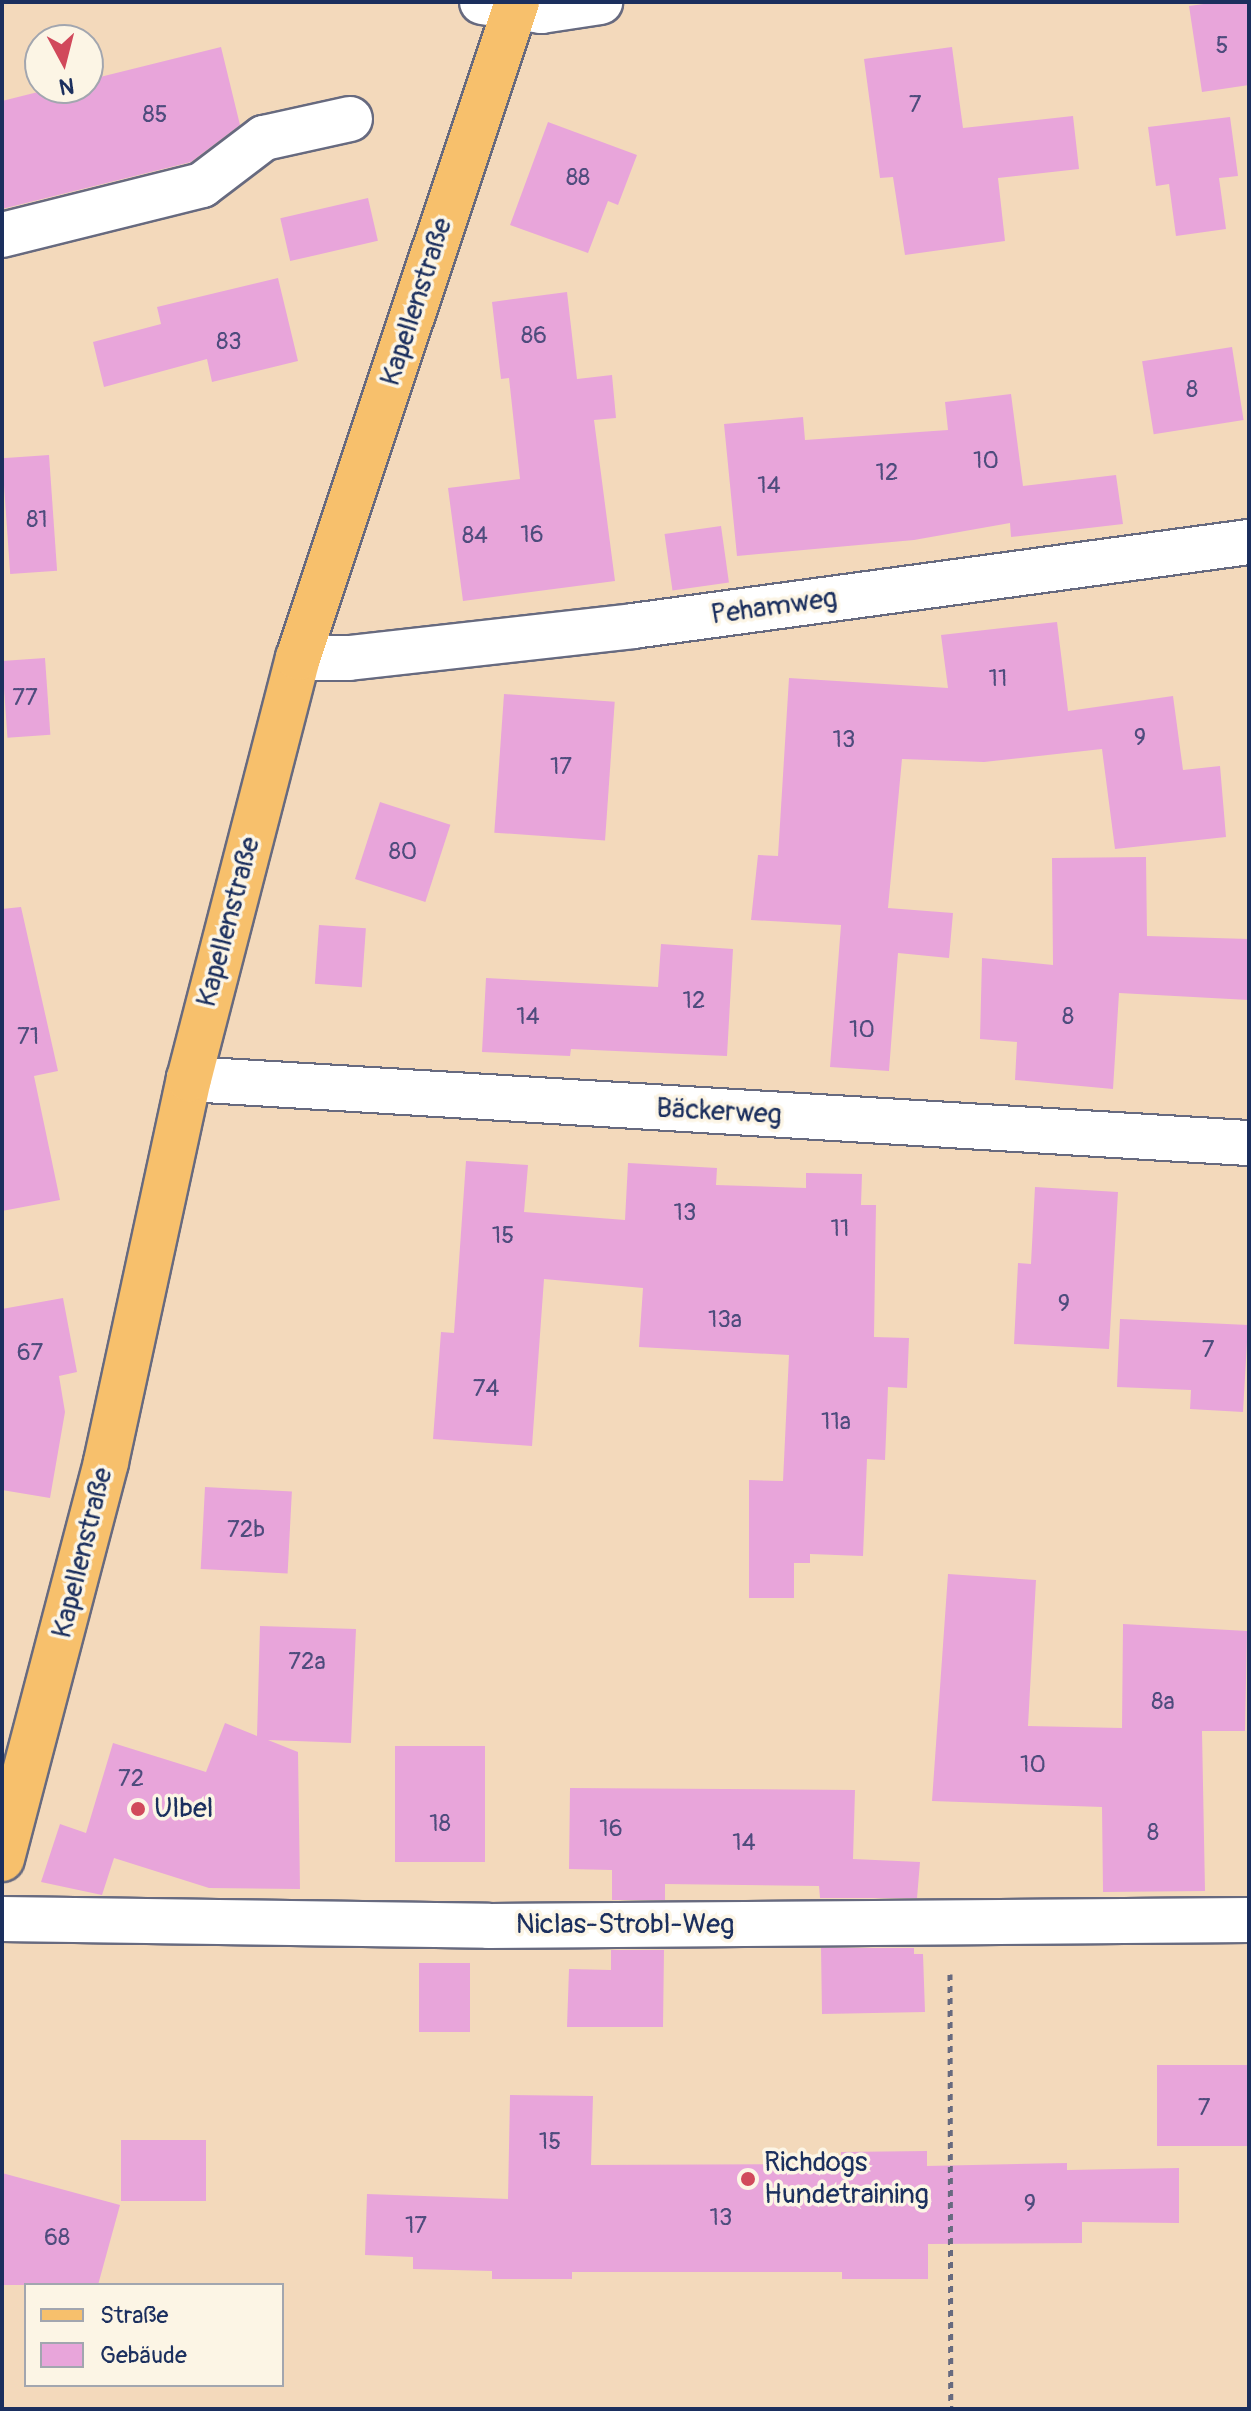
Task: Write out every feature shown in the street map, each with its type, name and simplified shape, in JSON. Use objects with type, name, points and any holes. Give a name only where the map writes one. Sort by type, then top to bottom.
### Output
[{"type":"main road","name":"Kapellenstraße","points":[[2,1859],[106,1462],[189,1079],[298,658],[504,4]]},
{"type":"street","points":[[504,4],[541,11],[600,2]]},
{"type":"street","points":[[2,235],[202,185],[264,138],[350,119]]},
{"type":"street","name":"Pehamweg","points":[[298,658],[349,658],[633,626],[1249,542]]},
{"type":"street","name":"Bäckerweg","points":[[189,1079],[1249,1143]]},
{"type":"street","name":"Niclas-Strobl-Weg","points":[[2,1919],[474,1926],[1249,1920]]},
{"type":"path","points":[[949,1922],[951,2409]]},
{"type":"building","points":[[1249,2],[1249,85],[1202,92],[1189,6]]},
{"type":"building","points":[[221,47],[240,125],[191,162],[2,209],[2,101],[24,96],[24,104],[104,104],[104,76]]},
{"type":"building","points":[[952,47],[963,128],[1073,116],[1079,169],[998,178],[1005,241],[905,255],[893,177],[880,178],[864,59]]},
{"type":"building","points":[[1230,117],[1238,176],[1219,178],[1226,229],[1176,236],[1169,184],[1156,186],[1148,127]]},
{"type":"building","points":[[548,122],[637,155],[618,205],[608,201],[588,253],[510,225]]},
{"type":"building","points":[[368,198],[378,241],[290,261],[280,218]]},
{"type":"building","points":[[278,278],[298,361],[212,382],[207,359],[104,387],[93,342],[161,324],[157,307]]},
{"type":"building","points":[[567,292],[577,379],[612,375],[616,418],[594,420],[615,581],[463,601],[448,488],[520,479],[509,378],[501,379],[492,302]]},
{"type":"building","points":[[1232,347],[1244,420],[1154,434],[1142,361]]},
{"type":"building","points":[[1011,394],[1023,486],[1116,475],[1123,524],[1011,537],[1010,523],[914,540],[737,556],[724,424],[803,417],[805,440],[948,430],[945,402]]},
{"type":"building","points":[[49,455],[57,571],[10,574],[2,458]]},
{"type":"building","points":[[721,526],[729,582],[672,590],[665,534]]},
{"type":"building","points":[[1057,622],[1068,711],[1173,696],[1183,770],[1220,766],[1226,837],[1115,849],[1102,749],[984,762],[902,759],[888,908],[953,913],[949,958],[898,953],[889,1071],[830,1067],[841,925],[751,920],[758,855],[778,856],[789,678],[948,688],[941,635]]},
{"type":"building","points":[[45,658],[50,735],[7,738],[2,661]]},
{"type":"building","points":[[504,694],[615,702],[605,840],[494,833]]},
{"type":"building","points":[[380,802],[450,825],[425,902],[355,879]]},
{"type":"building","points":[[1146,857],[1147,936],[1249,939],[1249,1000],[1119,993],[1113,1089],[1015,1080],[1017,1042],[980,1039],[982,958],[1053,965],[1052,858]]},
{"type":"building","points":[[21,907],[58,1071],[34,1076],[60,1200],[2,1211],[2,909]]},
{"type":"building","points":[[319,925],[366,928],[362,987],[315,984]]},
{"type":"building","points":[[661,944],[733,949],[727,1056],[571,1049],[570,1056],[482,1052],[486,978],[658,987]]},
{"type":"building","points":[[466,1161],[528,1165],[524,1212],[625,1220],[628,1163],[717,1168],[716,1185],[806,1188],[806,1173],[862,1174],[861,1205],[876,1205],[874,1337],[909,1338],[907,1388],[888,1387],[885,1460],[867,1459],[863,1556],[810,1554],[810,1563],[794,1563],[794,1598],[749,1598],[749,1480],[783,1481],[789,1355],[639,1347],[643,1288],[544,1279],[532,1446],[433,1439],[441,1332],[454,1333]]},
{"type":"building","points":[[1035,1187],[1118,1192],[1109,1349],[1014,1344],[1018,1263],[1031,1264]]},
{"type":"building","points":[[63,1298],[77,1372],[59,1376],[65,1412],[50,1498],[2,1490],[2,1309]]},
{"type":"building","points":[[1120,1319],[1248,1325],[1243,1412],[1190,1409],[1191,1390],[1117,1387]]},
{"type":"building","points":[[205,1487],[292,1492],[288,1573],[201,1569]]},
{"type":"building","points":[[948,1574],[1036,1580],[1028,1726],[1122,1728],[1123,1624],[1247,1631],[1245,1731],[1202,1731],[1205,1891],[1103,1892],[1102,1807],[932,1801]]},
{"type":"building","points":[[260,1626],[356,1629],[351,1743],[268,1740],[298,1752],[300,1889],[209,1888],[114,1858],[102,1895],[41,1882],[60,1824],[86,1833],[113,1743],[206,1772],[225,1723],[257,1736]]},
{"type":"building","points":[[395,1746],[485,1746],[485,1862],[395,1862]]},
{"type":"building","points":[[570,1788],[855,1790],[853,1859],[920,1862],[917,1898],[820,1898],[819,1886],[665,1884],[665,1900],[612,1900],[612,1870],[569,1869]]},
{"type":"building","points":[[821,1948],[914,1948],[914,1954],[923,1954],[925,2012],[822,2014]]},
{"type":"building","points":[[611,1950],[664,1950],[663,2027],[567,2027],[569,1969],[611,1970]]},
{"type":"building","points":[[419,1963],[470,1963],[470,2032],[419,2032]]},
{"type":"building","points":[[1157,2065],[1249,2065],[1249,2146],[1157,2146]]},
{"type":"building","points":[[510,2095],[593,2096],[591,2165],[841,2164],[841,2152],[927,2151],[927,2166],[1067,2163],[1067,2170],[1179,2168],[1179,2223],[1082,2222],[1082,2243],[928,2244],[928,2279],[842,2279],[842,2272],[572,2272],[572,2279],[492,2279],[492,2271],[413,2269],[413,2257],[365,2255],[367,2194],[508,2199]]},
{"type":"building","points":[[121,2140],[206,2140],[206,2201],[121,2201]]},
{"type":"building","points":[[2,2173],[120,2205],[99,2283],[2,2285]]},
{"type":"place","name":"Ulbel","points":[[138,1809]]},
{"type":"place","name":"Richdogs Hundetraining","points":[[748,2179]]}]
